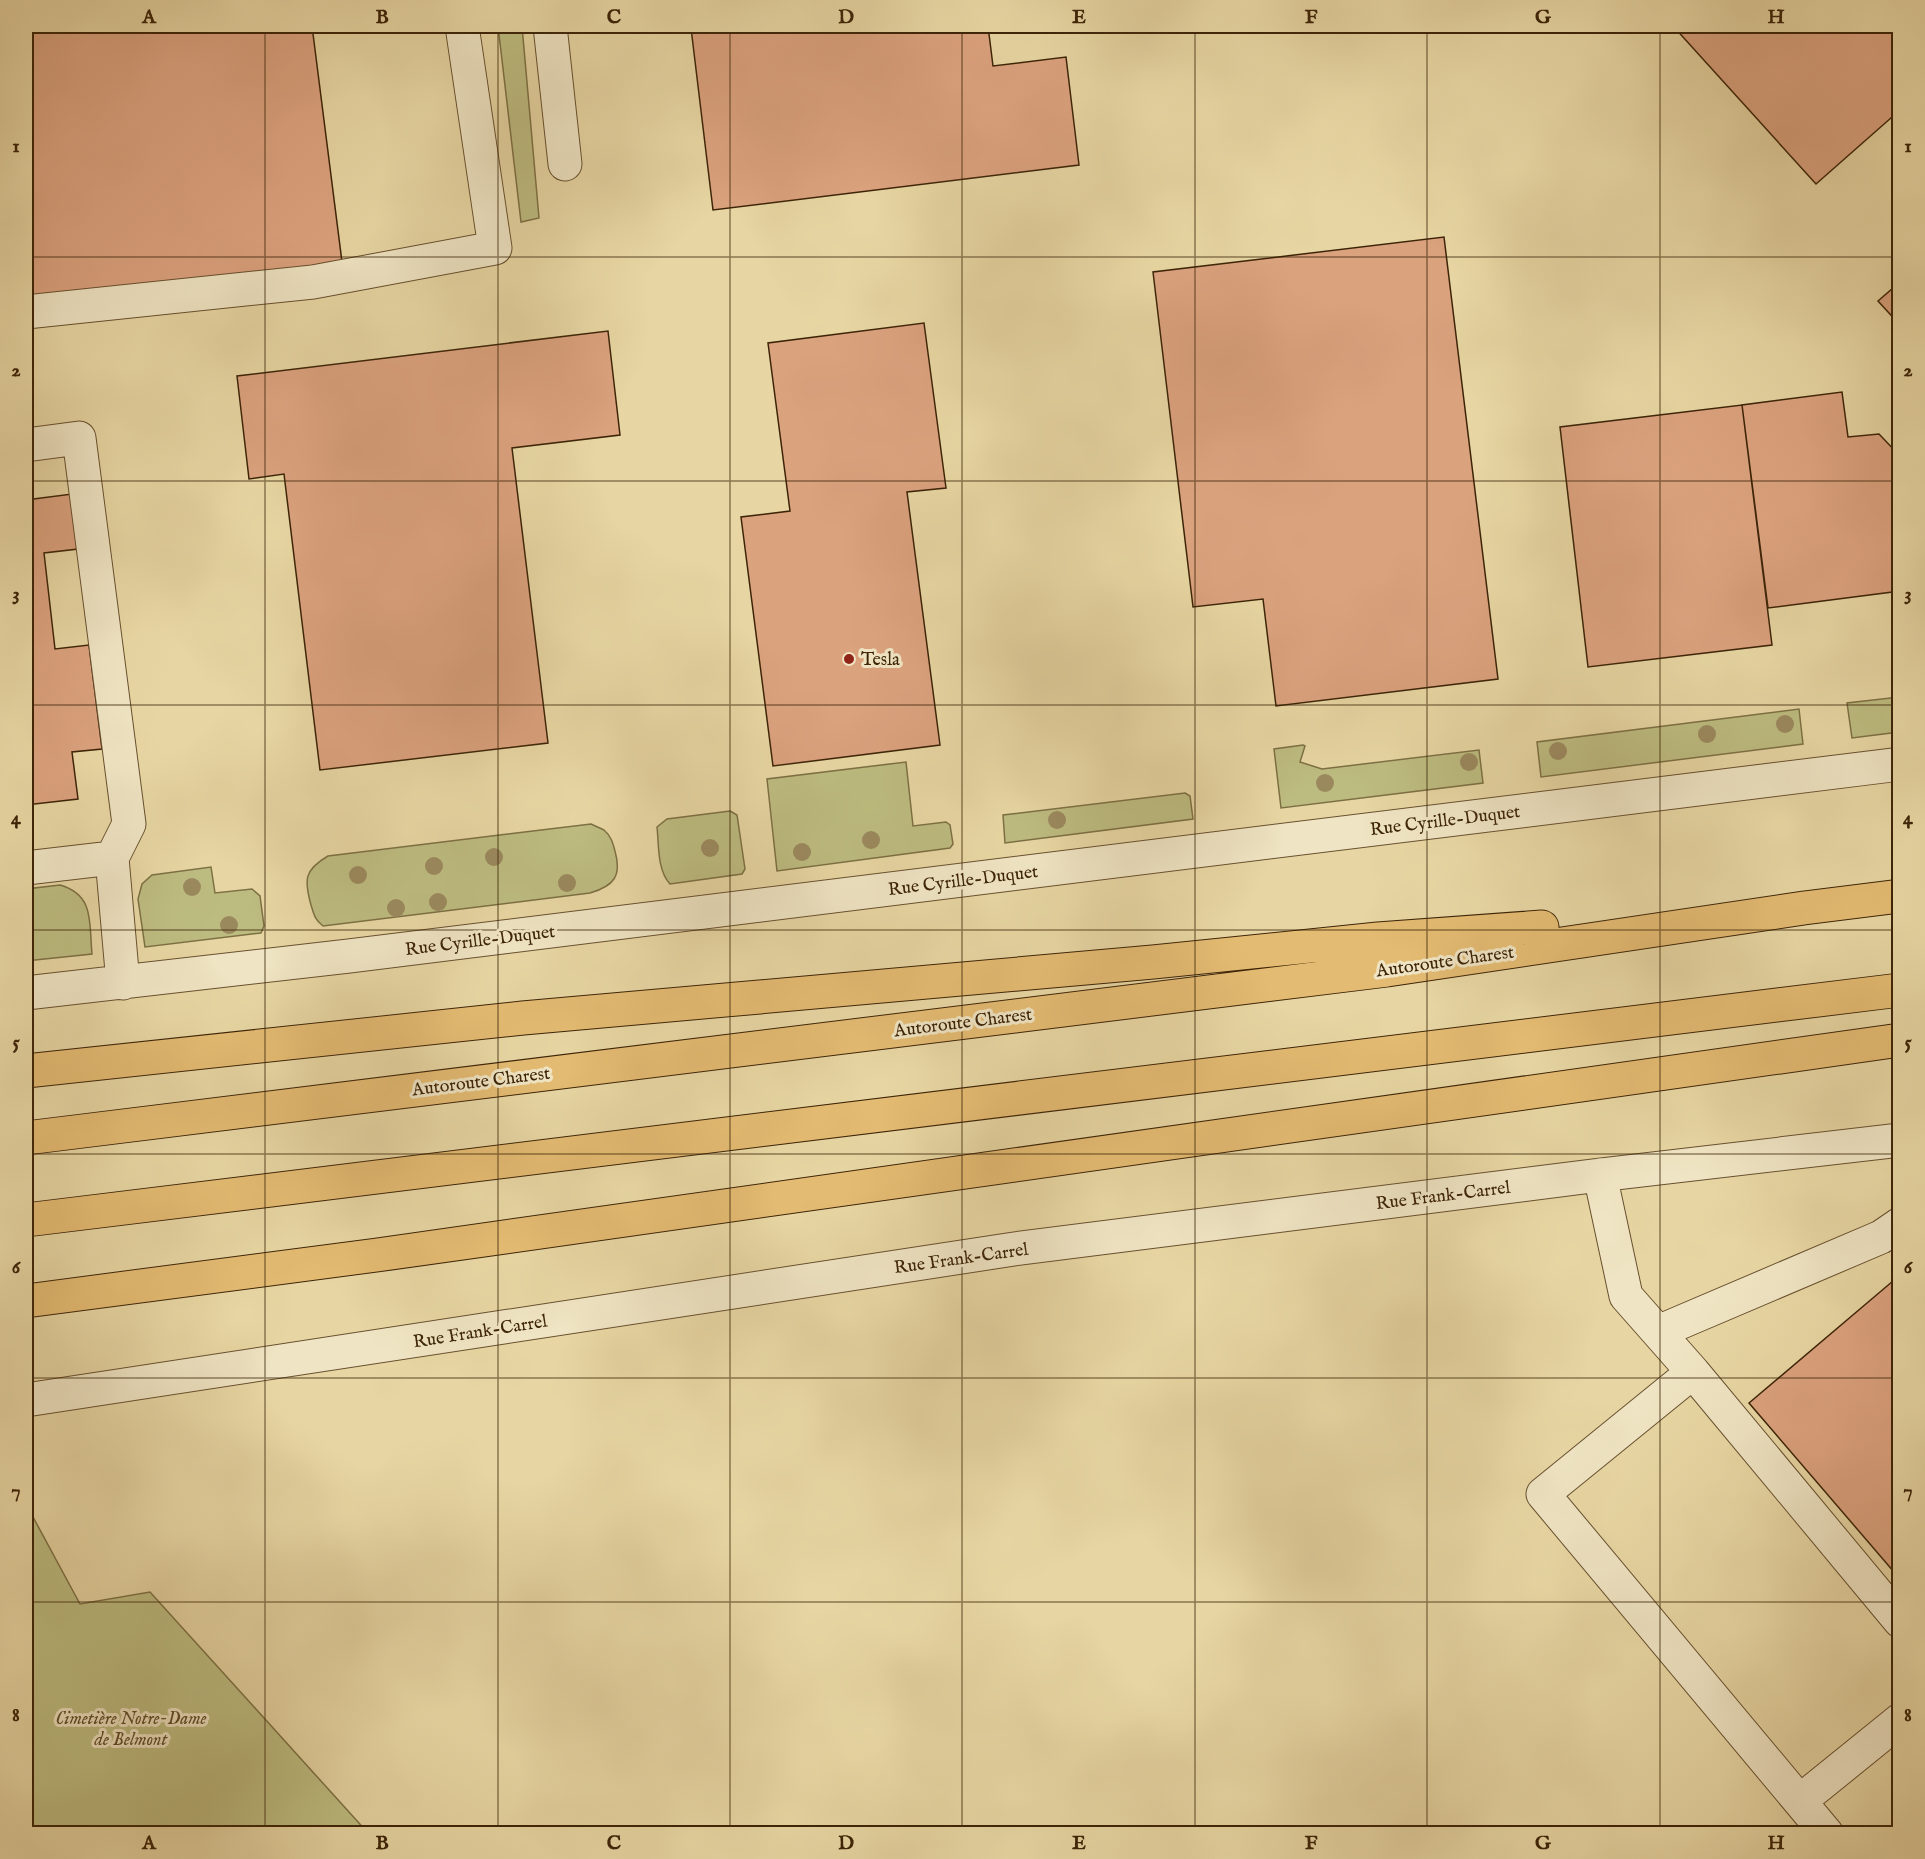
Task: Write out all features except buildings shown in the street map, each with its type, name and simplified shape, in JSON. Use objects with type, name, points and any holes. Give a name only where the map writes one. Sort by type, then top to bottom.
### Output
[{"type":"highway","name":"Autoroute Charest","points":[[26,1137],[1387,970],[1899,896]]},
{"type":"highway","points":[[26,1071],[511,1019],[1153,962],[1378,939],[1804,908]]},
{"type":"highway","points":[[26,1220],[1899,990]]},
{"type":"highway","points":[[26,1301],[365,1256],[1899,1040]]},
{"type":"street","points":[[26,312],[313,282],[495,248],[462,26]]},
{"type":"street","points":[[550,26],[565,164]]},
{"type":"street","points":[[26,445],[79,438],[129,824],[112,858],[123,983]]},
{"type":"street","name":"Rue Cyrille-Duquet","points":[[26,993],[123,983],[1899,764]]},
{"type":"street","points":[[26,868],[112,858]]},
{"type":"street","name":"Rue Frank-Carrel","points":[[26,1400],[1014,1249],[1600,1175],[1899,1140]]},
{"type":"street","points":[[1600,1175],[1626,1296],[1693,1372],[1899,1621]]},
{"type":"street","points":[[1658,1332],[1881,1237],[1899,1224]]},
{"type":"street","points":[[1693,1372],[1544,1494],[1827,1833]]},
{"type":"street","points":[[1800,1801],[1899,1720]]},
{"type":"green space","points":[[498,26],[522,26],[539,218],[521,222]]},
{"type":"green space","points":[[1899,697],[1899,732],[1852,738],[1847,703]]},
{"type":"green space","points":[[1799,709],[1803,744],[1541,777],[1537,742]]},
{"type":"green space","points":[[1305,746],[1300,762],[1322,769],[1479,750],[1483,783],[1281,808],[1274,749]]},
{"type":"green space","points":[[906,762],[913,826],[946,822],[950,825],[953,844],[950,848],[777,871],[767,779]]},
{"type":"green space","points":[[1185,793],[1190,796],[1193,819],[1005,843],[1003,815]]},
{"type":"green space","points":[[730,811],[737,815],[745,869],[742,874],[670,884],[661,865],[657,827],[667,819]]},
{"type":"green space","points":[[591,824],[604,830],[610,837],[617,867],[614,879],[610,883],[590,893],[323,926],[315,917],[311,905],[307,889],[308,876],[314,866],[328,856]]},
{"type":"green space","points":[[211,867],[215,893],[252,889],[260,896],[264,926],[261,933],[145,947],[138,899],[142,884],[152,875]]},
{"type":"green space","points":[[60,885],[71,890],[85,903],[90,921],[92,954],[26,961],[26,889]]},
{"type":"green space","name":"Cimetière Notre-Dame de Belmont","points":[[26,1504],[80,1604],[150,1592],[368,1833],[26,1833]]},
{"type":"place","name":"Tesla","points":[[849,659]]}]
